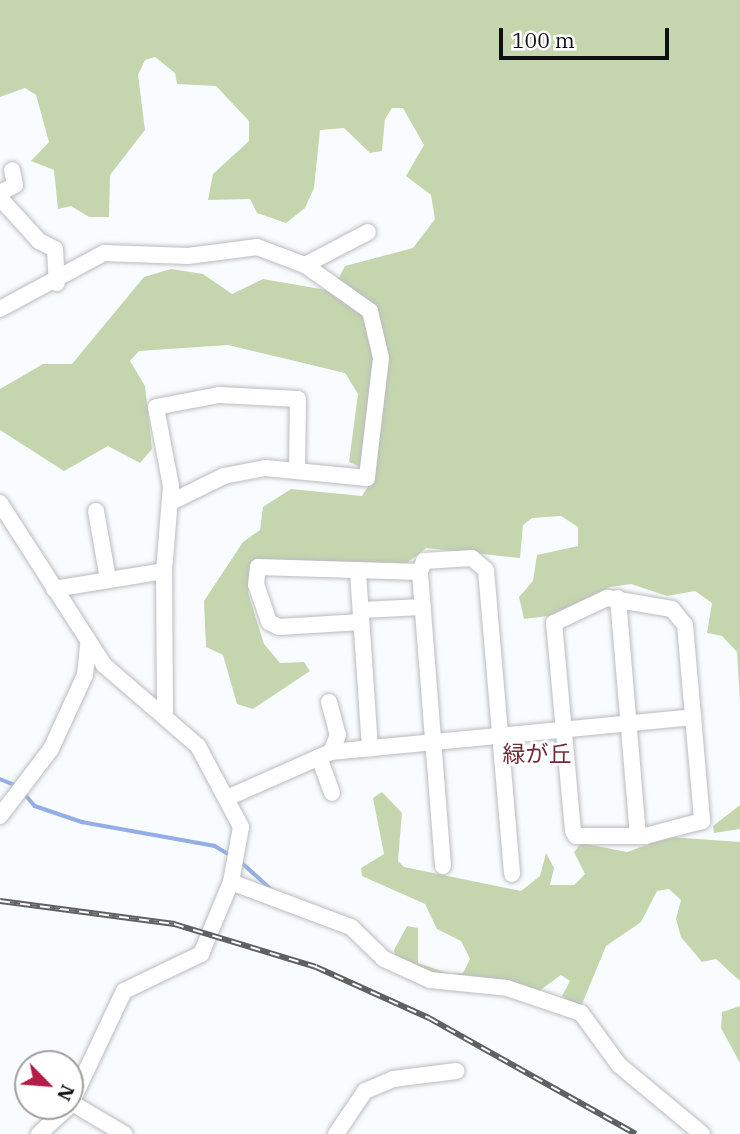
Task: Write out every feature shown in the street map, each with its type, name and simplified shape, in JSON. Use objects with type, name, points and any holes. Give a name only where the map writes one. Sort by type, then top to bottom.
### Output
[{"type":"street","points":[[0,193],[15,186],[12,170]]},
{"type":"street","points":[[0,198],[39,241],[55,248],[57,283]]},
{"type":"street","points":[[305,265],[368,232]]},
{"type":"street","points":[[0,309],[57,283],[104,253],[188,256],[257,247],[305,265],[370,311],[381,358],[368,478],[298,470],[224,476],[171,502]]},
{"type":"street","points":[[165,712],[164,571],[171,502],[155,414],[162,404],[219,395],[298,399],[298,470]]},
{"type":"street","points":[[0,503],[88,644],[125,684],[165,712],[198,746],[228,798],[242,841],[231,882],[201,954],[124,991],[84,1077]]},
{"type":"street","points":[[96,511],[108,579]]},
{"type":"street","points":[[443,866],[421,572],[424,561],[472,558],[486,570],[512,874]]},
{"type":"street","points":[[421,572],[258,567],[256,585],[261,608],[279,627],[423,607]]},
{"type":"street","points":[[54,589],[164,571]]},
{"type":"street","points":[[358,572],[370,749]]},
{"type":"street","points":[[618,598],[638,836]]},
{"type":"street","points":[[618,598],[679,614],[693,717],[702,821],[638,836],[576,836],[554,623],[618,598]]},
{"type":"street","points":[[0,817],[51,749],[85,675],[88,644]]},
{"type":"street","points":[[329,702],[338,735],[325,755],[332,793]]},
{"type":"street","points":[[228,798],[325,755],[693,717]]},
{"type":"street","points":[[231,882],[351,927],[384,958],[429,980],[507,988],[581,1013],[619,1065],[702,1134]]},
{"type":"street","points":[[335,1134],[365,1091],[393,1079],[456,1071]]},
{"type":"street","points":[[84,1112],[124,1134]]},
{"type":"street","points":[[38,1134],[54,1120]]},
{"type":"green space","points":[[0,0],[740,0],[740,703],[737,652],[722,636],[707,633],[712,603],[695,591],[667,596],[631,584],[610,587],[549,616],[524,619],[519,597],[533,581],[537,555],[578,546],[578,527],[561,516],[532,518],[523,525],[520,558],[426,548],[407,563],[253,561],[248,593],[264,644],[280,663],[304,662],[310,671],[253,709],[237,704],[223,655],[206,647],[204,601],[243,542],[260,530],[263,507],[291,489],[362,496],[376,474],[349,462],[358,394],[345,373],[228,345],[139,351],[130,361],[145,386],[152,449],[140,463],[108,446],[64,471],[0,430],[0,389],[43,364],[72,364],[144,277],[171,269],[203,274],[232,294],[263,279],[332,291],[345,266],[413,248],[435,219],[431,195],[406,176],[424,145],[403,108],[392,108],[385,119],[382,151],[370,153],[344,128],[320,130],[314,188],[305,208],[286,223],[257,213],[250,199],[208,200],[213,174],[249,141],[249,121],[216,86],[177,84],[175,73],[155,57],[145,60],[138,75],[145,130],[110,175],[109,217],[89,217],[71,206],[58,209],[54,170],[31,161],[49,142],[36,95],[25,88],[0,97]]},
{"type":"green space","points":[[382,792],[402,813],[398,861],[404,867],[521,891],[540,876],[546,853],[554,868],[550,885],[574,885],[585,874],[574,852],[581,843],[627,852],[669,837],[740,842],[740,981],[716,959],[702,962],[681,937],[676,919],[681,900],[669,889],[657,891],[641,922],[606,946],[580,1009],[562,996],[570,981],[561,975],[539,991],[469,985],[396,960],[394,950],[407,926],[418,928],[418,963],[450,974],[463,973],[470,959],[461,941],[437,929],[425,904],[362,876],[361,868],[384,854],[373,798]]},
{"type":"green space","points":[[740,805],[740,829],[714,833],[713,826]]},
{"type":"green space","points":[[740,1006],[740,1063],[721,1028],[722,1012]]},
{"type":"waterway","points":[[0,779],[15,785]]},
{"type":"waterway","points":[[24,793],[35,806],[82,822],[215,846],[230,855]]},
{"type":"waterway","points":[[239,860],[271,889]]},
{"type":"railway","points":[[0,901],[174,924],[316,967],[429,1018],[636,1134]]},
{"type":"district","name":"緑が丘","points":[[537,753]]}]
